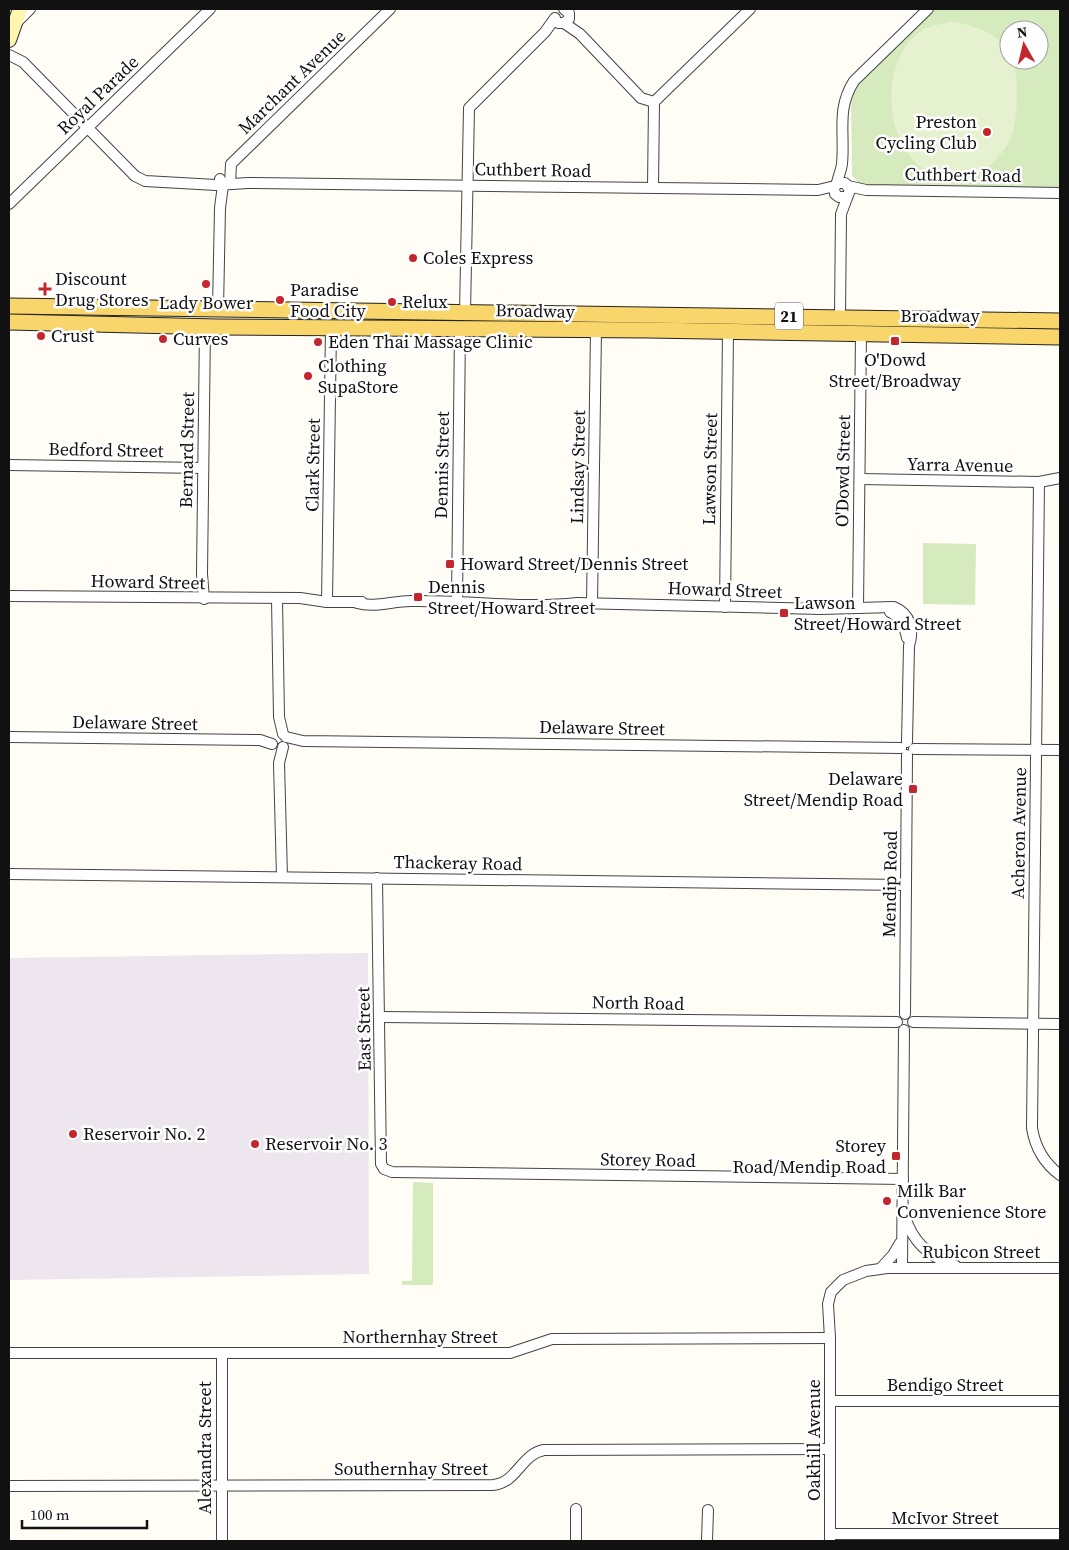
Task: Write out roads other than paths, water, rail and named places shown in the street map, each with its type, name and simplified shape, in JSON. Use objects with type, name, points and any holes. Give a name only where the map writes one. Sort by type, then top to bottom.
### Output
[{"type":"main road","points":[[9,40],[20,9]]},
{"type":"main road","points":[[10,306],[10,322]]},
{"type":"main road","name":"Broadway","points":[[10,306],[1060,320]]},
{"type":"main road","points":[[212,309],[212,327]]},
{"type":"main road","points":[[399,311],[399,328]]},
{"type":"main road","points":[[644,315],[649,330]]},
{"type":"main road","points":[[955,320],[961,335]]},
{"type":"main road","name":"Broadway","points":[[10,322],[212,327],[649,330],[1060,337]]},
{"type":"street","points":[[14,25],[30,9]]},
{"type":"street","name":"Royal Parade","points":[[9,204],[210,9]]},
{"type":"street","name":"Marchant Avenue","points":[[224,182],[231,164],[390,9]]},
{"type":"street","points":[[652,187],[654,102],[750,9]]},
{"type":"street","points":[[840,316],[842,109],[845,94],[854,81],[928,9]]},
{"type":"street","points":[[465,313],[469,108],[562,13],[641,98],[654,102]]},
{"type":"street","name":"Cuthbert Road","points":[[9,55],[23,62],[135,176],[145,181],[1060,193]]},
{"type":"street","points":[[212,309],[220,208],[224,182]]},
{"type":"street","name":"Bernard Street","points":[[202,598],[203,468],[212,327]]},
{"type":"street","name":"Clark Street","points":[[327,602],[331,328]]},
{"type":"street","name":"Dennis Street","points":[[457,602],[460,329]]},
{"type":"street","name":"Lindsay Street","points":[[592,604],[596,330]]},
{"type":"street","name":"Lawson Street","points":[[725,607],[728,332]]},
{"type":"street","name":"O'Dowd Street","points":[[858,608],[861,334]]},
{"type":"street","name":"Bedford Street","points":[[9,465],[203,468]]},
{"type":"street","name":"Yarra Avenue","points":[[860,479],[1039,482],[1060,478]]},
{"type":"street","name":"Acheron Avenue","points":[[1039,482],[1032,1024],[1033,1137],[1042,1157],[1060,1175]]},
{"type":"street","name":"Howard Street","points":[[9,596],[282,599],[309,604],[327,602],[357,603],[373,606],[410,601],[545,607],[577,603],[725,607],[872,608],[887,606],[898,613]]},
{"type":"street","points":[[282,599],[279,717],[282,877]]},
{"type":"street","name":"Mendip Road","points":[[898,613],[910,620],[911,626],[907,748],[906,885],[909,1018]]},
{"type":"street","name":"Delaware Street","points":[[9,737],[1060,750]]},
{"type":"street","name":"Thackeray Road","points":[[9,874],[906,885]]},
{"type":"street","name":"East Street","points":[[377,878],[381,1164],[384,1169],[392,1172]]},
{"type":"street","name":"North Road","points":[[380,1016],[897,1022]]},
{"type":"street","points":[[909,1018],[911,1028],[904,1030],[899,1028],[898,1017],[1060,1024]]},
{"type":"street","points":[[902,1268],[904,1030]]},
{"type":"street","name":"Storey Road","points":[[392,1172],[903,1178]]},
{"type":"street","points":[[902,1205],[908,1226],[921,1246],[940,1259],[963,1268]]},
{"type":"street","points":[[880,1268],[895,1252],[902,1237]]},
{"type":"street","name":"Oakhill Avenue","points":[[830,1538],[830,1338],[828,1304],[833,1288],[846,1279],[880,1268],[902,1268]]},
{"type":"street","name":"Rubicon Street","points":[[902,1268],[1060,1268]]},
{"type":"street","name":"Oakhill Avenue","points":[[830,1338],[833,1307],[841,1290],[866,1278],[902,1268]]},
{"type":"street","name":"Northernhay Street","points":[[9,1353],[510,1353],[552,1339],[830,1338]]},
{"type":"street","name":"Alexandra Street","points":[[222,1354],[222,1541]]},
{"type":"street","name":"Bendigo Street","points":[[830,1401],[1060,1401]]},
{"type":"street","name":"Southernhay Street","points":[[9,1486],[501,1484],[509,1480],[532,1454],[548,1449],[830,1449]]},
{"type":"street","points":[[576,1510],[576,1541]]},
{"type":"street","points":[[708,1510],[708,1541]]},
{"type":"street","name":"McIvor Street","points":[[830,1538],[1060,1534]]},
{"type":"place","name":"Preston Cycling Club","points":[[987,132]]},
{"type":"place","name":"Coles Express","points":[[413,258]]},
{"type":"place","name":"Lady Bower","points":[[206,284]]},
{"type":"place","name":"Discount Drug Stores","points":[[45,289]]},
{"type":"place","name":"Paradise Food City","points":[[280,300]]},
{"type":"place","name":"Relux","points":[[392,302]]},
{"type":"place","name":"Crust","points":[[41,336]]},
{"type":"place","name":"Curves","points":[[163,339]]},
{"type":"place","name":"O'Dowd Street/Broadway","points":[[895,341]]},
{"type":"place","name":"Eden Thai Massage Clinic","points":[[318,342]]},
{"type":"place","name":"Clothing SupaStore","points":[[308,376]]},
{"type":"place","name":"Howard Street/Dennis Street","points":[[450,564]]},
{"type":"place","name":"Dennis Street/Howard Street","points":[[418,597]]},
{"type":"place","name":"Lawson Street/Howard Street","points":[[784,613]]},
{"type":"place","name":"Delaware Street/Mendip Road","points":[[913,789]]},
{"type":"place","name":"Reservoir No. 2","points":[[73,1134]]},
{"type":"place","name":"Reservoir No. 3","points":[[255,1144]]},
{"type":"place","name":"Storey Road/Mendip Road","points":[[896,1156]]},
{"type":"place","name":"Milk Bar Convenience Store","points":[[887,1201]]}]
